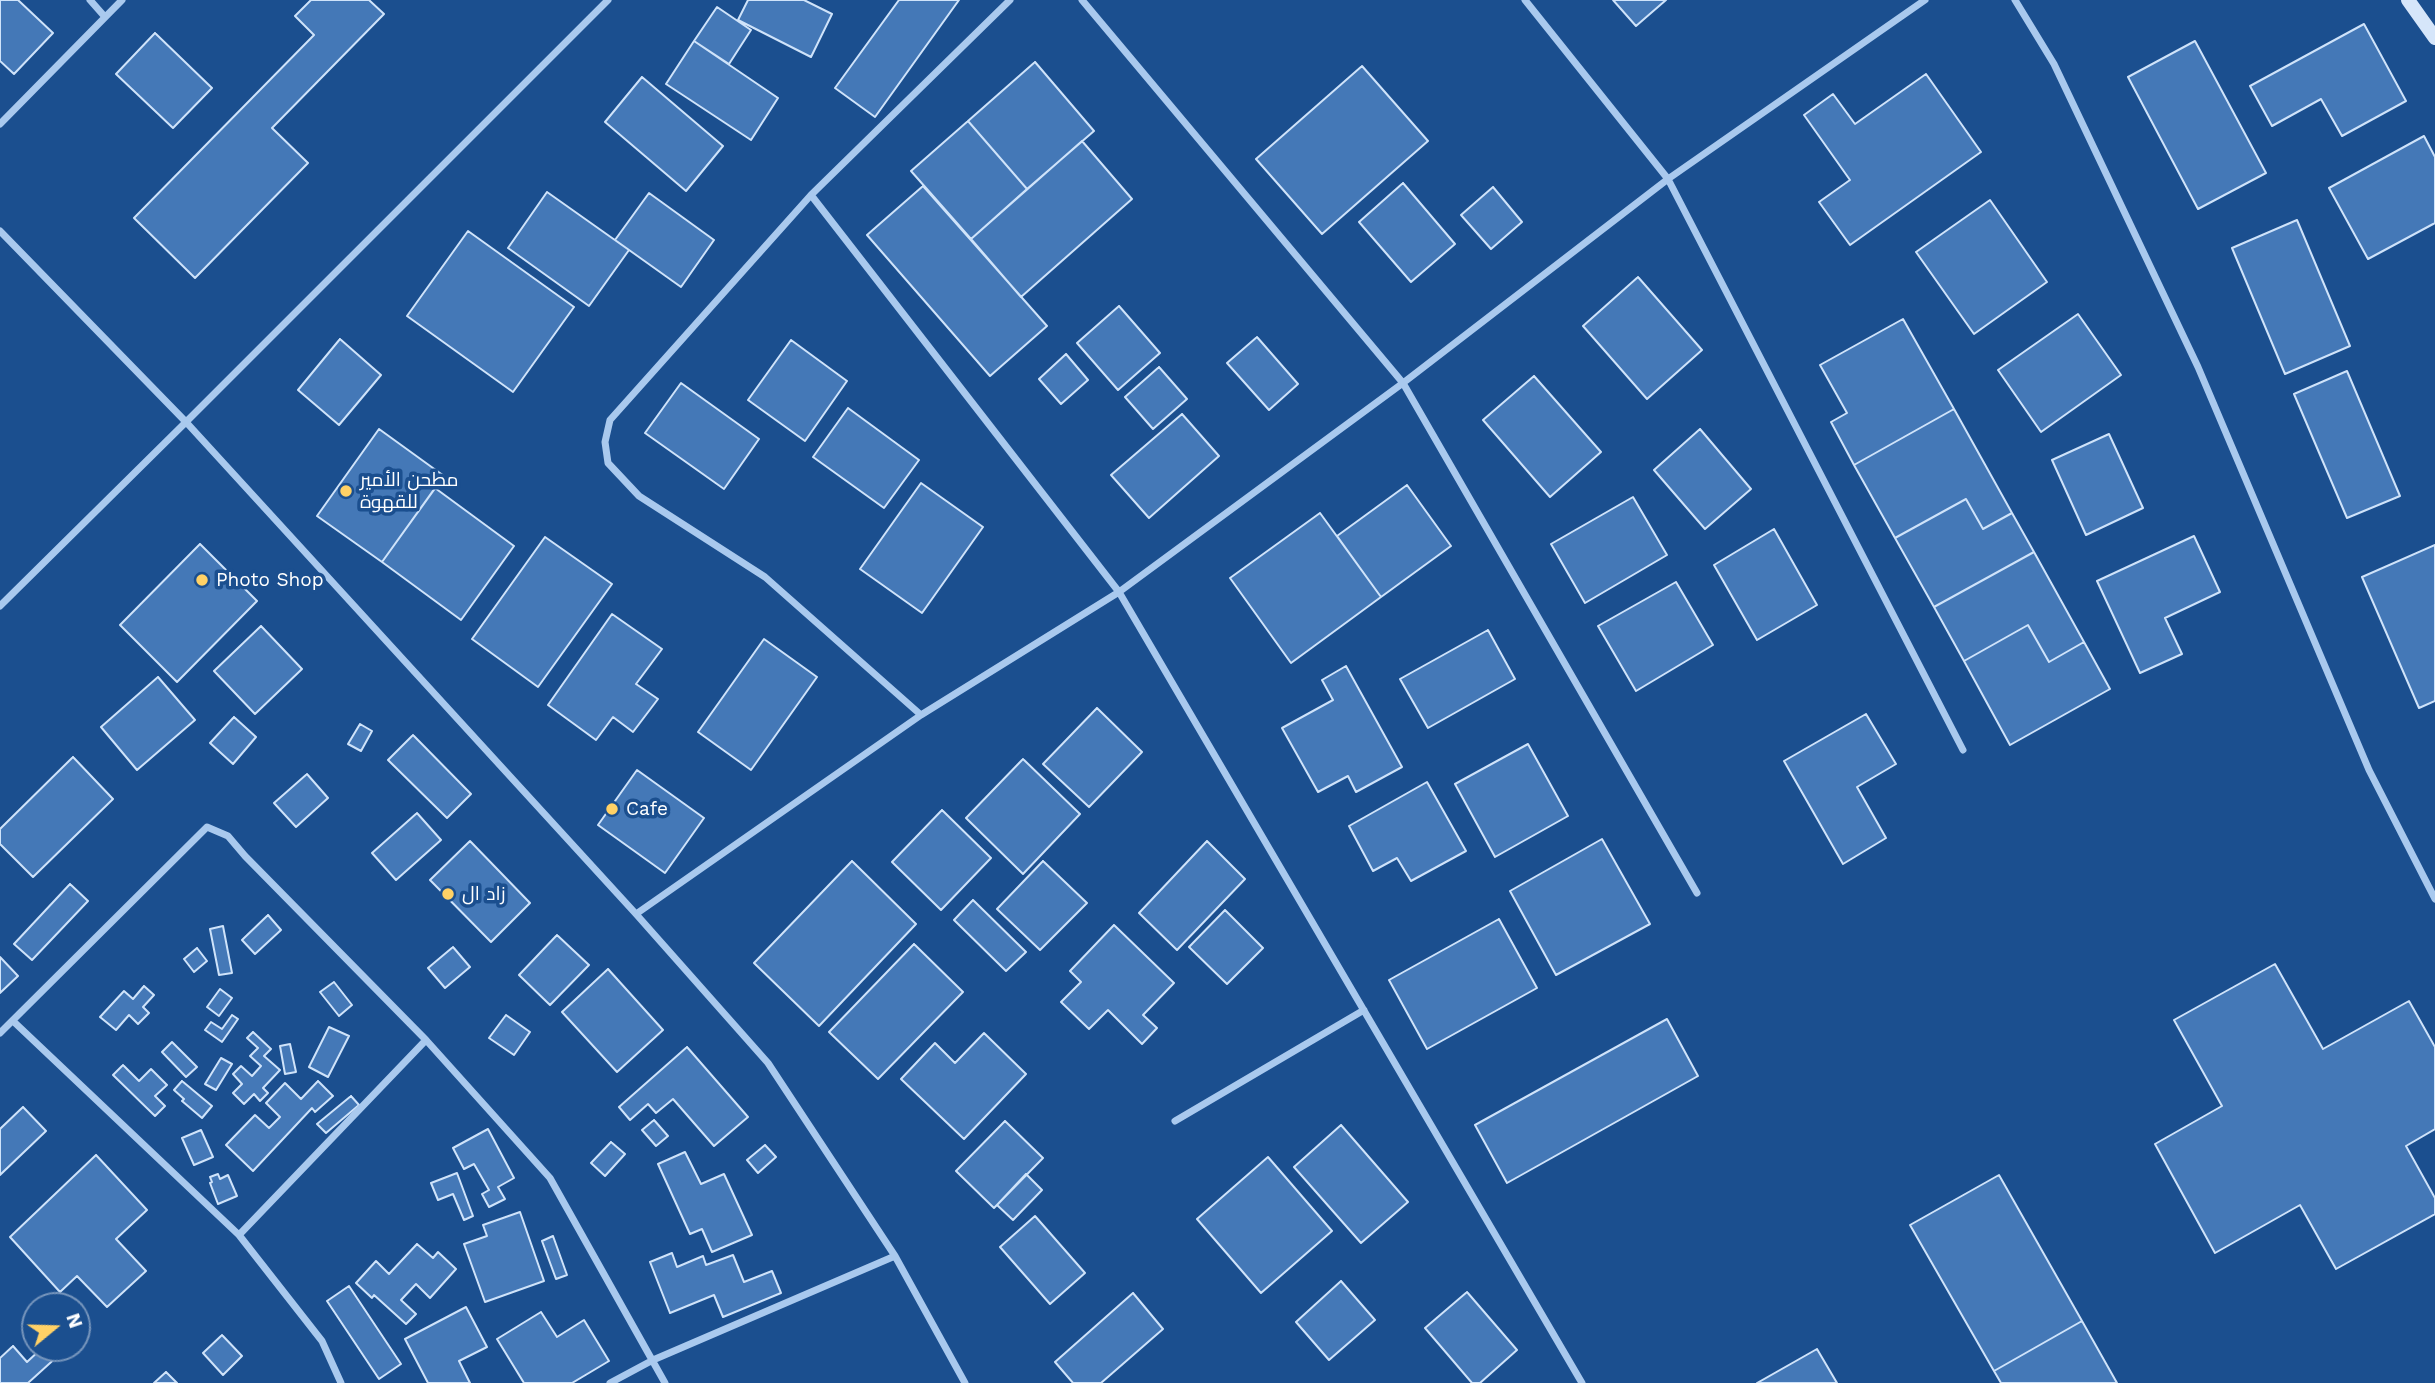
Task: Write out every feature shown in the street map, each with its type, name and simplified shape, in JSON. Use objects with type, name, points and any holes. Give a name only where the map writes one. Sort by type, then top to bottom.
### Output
[{"type":"street","points":[[90,0],[105,17]]},
{"type":"street","points":[[0,124],[122,0]]},
{"type":"street","points":[[0,606],[608,0]]},
{"type":"street","points":[[922,715],[765,577],[639,496],[608,463],[605,442],[610,420],[811,195],[1010,0]]},
{"type":"street","points":[[1082,0],[1403,383],[1697,893]]},
{"type":"street","points":[[1525,0],[1668,179],[1963,750]]},
{"type":"street","points":[[636,914],[922,715],[1119,592],[1403,383],[1668,179],[1924,0]]},
{"type":"street","points":[[2015,0],[2054,64],[2198,367],[2369,770],[2435,899]]},
{"type":"street","points":[[2408,0],[2435,38]]},
{"type":"street","points":[[811,195],[1119,592],[1582,1383]]},
{"type":"street","points":[[0,232],[186,422],[636,914],[768,1063],[895,1256],[965,1383]]},
{"type":"street","points":[[0,1033],[207,827],[228,836],[426,1040],[550,1178],[665,1383]]},
{"type":"street","points":[[1175,1121],[1364,1010]]},
{"type":"street","points":[[13,1021],[239,1235],[322,1341],[341,1383]]},
{"type":"street","points":[[239,1235],[426,1040]]},
{"type":"street","points":[[610,1383],[653,1360],[895,1256]]},
{"type":"building","points":[[0,0],[18,0],[53,33],[14,74],[0,61]]},
{"type":"building","points":[[311,0],[369,0],[384,14],[272,128],[308,163],[195,278],[134,218],[314,35],[295,16]]},
{"type":"building","points":[[748,0],[804,0],[832,14],[811,57],[738,20]]},
{"type":"building","points":[[899,0],[959,0],[875,117],[835,88]]},
{"type":"building","points":[[1613,0],[1666,0],[1636,26]]},
{"type":"building","points":[[717,7],[751,30],[729,64],[694,41]]},
{"type":"building","points":[[2364,24],[2406,101],[2342,136],[2321,99],[2272,126],[2250,86]]},
{"type":"building","points":[[155,33],[212,88],[173,128],[116,74]]},
{"type":"building","points":[[694,41],[778,98],[751,140],[666,84]]},
{"type":"building","points":[[2195,41],[2266,173],[2198,209],[2128,77]]},
{"type":"building","points":[[1035,62],[1094,131],[1027,189],[968,121]]},
{"type":"building","points":[[1362,66],[1428,141],[1322,234],[1256,159]]},
{"type":"building","points":[[1926,74],[1981,152],[1850,245],[1819,202],[1850,180],[1804,115],[1833,94],[1855,124]]},
{"type":"building","points":[[642,77],[723,146],[686,191],[605,122]]},
{"type":"building","points":[[968,121],[1027,189],[971,239],[911,171]]},
{"type":"building","points":[[2424,136],[2435,157],[2435,223],[2368,259],[2329,188]]},
{"type":"building","points":[[1082,141],[1132,199],[1021,297],[971,239]]},
{"type":"building","points":[[1403,183],[1455,244],[1411,282],[1359,222]]},
{"type":"building","points":[[923,186],[1047,326],[990,376],[867,235]]},
{"type":"building","points":[[1493,187],[1522,222],[1491,249],[1461,215]]},
{"type":"building","points":[[547,192],[629,250],[589,306],[508,248]]},
{"type":"building","points":[[649,193],[714,240],[681,287],[615,240]]},
{"type":"building","points":[[1990,200],[2047,282],[1974,334],[1916,252]]},
{"type":"building","points":[[2297,220],[2350,346],[2285,374],[2232,248]]},
{"type":"building","points":[[468,231],[574,307],[513,392],[407,316]]},
{"type":"building","points":[[1638,277],[1702,350],[1647,399],[1583,326]]},
{"type":"building","points":[[1119,306],[1160,353],[1118,390],[1077,343]]},
{"type":"building","points":[[2078,314],[2121,375],[2041,432],[1998,370]]},
{"type":"building","points":[[1903,319],[1954,409],[1854,465],[1831,422],[1847,413],[1820,365]]},
{"type":"building","points":[[1257,337],[1298,384],[1269,410],[1227,363]]},
{"type":"building","points":[[340,339],[381,375],[339,425],[298,390]]},
{"type":"building","points":[[791,340],[847,381],[805,441],[748,400]]},
{"type":"building","points":[[1066,354],[1088,380],[1061,404],[1039,379]]},
{"type":"building","points":[[1159,367],[1187,399],[1153,429],[1125,397]]},
{"type":"building","points":[[2347,371],[2400,496],[2347,518],[2294,394]]},
{"type":"building","points":[[1534,376],[1601,452],[1550,497],[1483,420]]},
{"type":"building","points":[[681,383],[759,439],[724,489],[645,433]]},
{"type":"building","points":[[848,408],[919,460],[884,508],[813,457]]},
{"type":"building","points":[[1954,409],[2012,513],[1983,529],[1966,499],[1895,538],[1854,465]]},
{"type":"building","points":[[1182,414],[1219,456],[1149,518],[1111,475]]},
{"type":"building","points":[[379,429],[444,476],[382,562],[317,516]]},
{"type":"building","points":[[1700,429],[1751,489],[1705,529],[1654,470]]},
{"type":"building","points":[[2109,434],[2143,508],[2086,535],[2052,460]]},
{"type":"building","points":[[921,483],[983,527],[922,613],[860,569]]},
{"type":"building","points":[[1407,485],[1451,546],[1381,597],[1337,536]]},
{"type":"building","points":[[435,488],[514,546],[461,620],[382,562]]},
{"type":"building","points":[[1633,497],[1667,555],[1585,603],[1551,544]]},
{"type":"building","points":[[1966,499],[1983,529],[2012,513],[2034,552],[1934,607],[1895,538]]},
{"type":"building","points":[[1320,513],[1381,597],[1291,663],[1230,578]]},
{"type":"building","points":[[1774,529],[1817,605],[1757,640],[1714,565]]},
{"type":"building","points":[[2194,536],[2220,592],[2165,618],[2182,654],[2140,673],[2097,581]]},
{"type":"building","points":[[545,537],[612,584],[538,687],[472,639]]},
{"type":"building","points":[[200,544],[257,601],[177,682],[120,625]]},
{"type":"building","points":[[2435,545],[2435,701],[2419,708],[2362,577]]},
{"type":"building","points":[[2034,552],[2084,642],[2049,662],[2028,625],[1964,661],[1934,607]]},
{"type":"building","points":[[1676,582],[1713,645],[1636,691],[1598,626]]},
{"type":"building","points":[[612,614],[662,649],[636,684],[658,699],[633,732],[613,717],[596,740],[548,705]]},
{"type":"building","points":[[2028,625],[2049,662],[2084,642],[2110,689],[2010,745],[1964,661]]},
{"type":"building","points":[[261,626],[302,669],[255,714],[214,671]]},
{"type":"building","points":[[1488,630],[1515,679],[1428,728],[1400,679]]},
{"type":"building","points":[[764,639],[817,677],[751,770],[698,732]]},
{"type":"building","points":[[1346,666],[1402,767],[1356,792],[1348,776],[1318,792],[1282,728],[1333,700],[1322,680]]},
{"type":"building","points":[[158,677],[195,720],[137,770],[101,727]]},
{"type":"building","points":[[1097,708],[1142,752],[1089,807],[1043,764]]},
{"type":"building","points":[[1866,714],[1896,764],[1857,787],[1886,838],[1843,864],[1784,761]]},
{"type":"building","points":[[234,717],[256,737],[233,764],[210,743]]},
{"type":"building","points":[[360,724],[372,731],[361,751],[348,744]]},
{"type":"building","points":[[413,735],[471,794],[447,818],[388,760]]},
{"type":"building","points":[[1528,744],[1568,816],[1495,857],[1455,784]]},
{"type":"building","points":[[73,757],[113,799],[33,877],[0,844],[0,829]]},
{"type":"building","points":[[1023,759],[1080,814],[1023,874],[966,818]]},
{"type":"building","points":[[637,770],[704,818],[665,873],[598,825]]},
{"type":"building","points":[[307,774],[328,798],[296,827],[274,803]]},
{"type":"building","points":[[1427,782],[1466,851],[1411,881],[1397,858],[1373,871],[1349,826]]},
{"type":"building","points":[[942,810],[991,858],[941,910],[892,862]]},
{"type":"building","points":[[417,813],[441,840],[396,880],[372,853]]},
{"type":"building","points":[[1602,839],[1650,924],[1556,975],[1510,891]]},
{"type":"building","points":[[470,841],[530,903],[491,942],[430,880]]},
{"type":"building","points":[[1207,841],[1245,879],[1177,950],[1139,913]]},
{"type":"building","points":[[852,861],[916,924],[819,1026],[754,963]]},
{"type":"building","points":[[1043,861],[1087,903],[1040,950],[997,909]]},
{"type":"building","points":[[70,884],[88,901],[32,960],[14,944]]},
{"type":"building","points":[[973,900],[1026,952],[1006,971],[954,920]]},
{"type":"building","points":[[1225,910],[1263,948],[1227,984],[1189,947]]},
{"type":"building","points":[[268,915],[281,930],[255,954],[242,940]]},
{"type":"building","points":[[1499,919],[1537,988],[1427,1049],[1389,980]]},
{"type":"building","points":[[1114,925],[1174,983],[1143,1015],[1157,1028],[1142,1044],[1108,1010],[1089,1029],[1061,1002],[1081,982],[1070,971]]},
{"type":"building","points":[[223,926],[232,973],[219,975],[210,929]]},
{"type":"building","points":[[557,935],[589,965],[550,1005],[519,975]]},
{"type":"building","points":[[914,944],[963,992],[878,1079],[829,1032]]},
{"type":"building","points":[[453,947],[470,967],[445,988],[428,968]]},
{"type":"building","points":[[197,948],[207,961],[194,972],[184,959]]},
{"type":"building","points":[[0,957],[18,976],[0,993]]},
{"type":"building","points":[[2275,964],[2323,1049],[2409,1001],[2435,1047],[2435,1129],[2406,1146],[2435,1198],[2435,1214],[2336,1269],[2300,1205],[2215,1253],[2155,1144],[2222,1106],[2174,1020]]},
{"type":"building","points":[[608,969],[663,1030],[617,1072],[562,1012]]},
{"type":"building","points":[[334,982],[352,1005],[339,1016],[320,992]]},
{"type":"building","points":[[144,986],[154,995],[143,1007],[149,1013],[138,1024],[129,1015],[116,1030],[100,1017],[124,991],[133,999]]},
{"type":"building","points":[[220,989],[232,998],[219,1016],[207,1007]]},
{"type":"building","points":[[232,1015],[238,1019],[222,1042],[205,1030],[211,1022],[222,1029]]},
{"type":"building","points":[[506,1015],[530,1032],[514,1055],[489,1038]]},
{"type":"building","points":[[1667,1019],[1698,1076],[1507,1183],[1475,1125]]},
{"type":"building","points":[[329,1027],[349,1036],[328,1077],[309,1067]]},
{"type":"building","points":[[253,1032],[271,1049],[264,1056],[280,1070],[263,1088],[268,1093],[260,1101],[254,1094],[244,1104],[233,1093],[242,1084],[233,1074],[241,1066],[252,1076],[261,1066],[250,1056],[258,1048],[247,1038]]},
{"type":"building","points":[[984,1033],[1026,1074],[964,1139],[901,1079],[935,1043],[955,1063]]},
{"type":"building","points":[[172,1042],[197,1067],[186,1077],[162,1052]]},
{"type":"building","points":[[290,1044],[296,1072],[285,1074],[280,1046]]},
{"type":"building","points":[[687,1047],[748,1117],[714,1146],[673,1099],[656,1113],[648,1104],[630,1120],[619,1107]]},
{"type":"building","points":[[221,1058],[232,1064],[216,1090],[205,1084]]},
{"type":"building","points":[[123,1065],[139,1081],[151,1069],[167,1085],[155,1096],[165,1106],[155,1116],[113,1075]]},
{"type":"building","points":[[182,1081],[212,1106],[202,1118],[182,1101],[184,1099],[174,1090]]},
{"type":"building","points":[[318,1081],[333,1096],[315,1112],[312,1108],[253,1171],[226,1145],[255,1115],[269,1128],[280,1117],[266,1103],[285,1083],[301,1099]]},
{"type":"building","points":[[351,1096],[359,1105],[326,1133],[317,1124]]},
{"type":"building","points":[[23,1107],[46,1131],[0,1175],[0,1129]]},
{"type":"building","points":[[654,1120],[668,1136],[656,1146],[642,1130]]},
{"type":"building","points":[[1005,1121],[1043,1158],[994,1208],[956,1171]]},
{"type":"building","points":[[1341,1125],[1408,1202],[1361,1243],[1294,1167]]},
{"type":"building","points":[[488,1129],[514,1178],[498,1187],[505,1199],[489,1207],[482,1194],[489,1190],[474,1164],[464,1169],[453,1148]]},
{"type":"building","points":[[201,1130],[213,1157],[194,1165],[182,1138]]},
{"type":"building","points":[[611,1142],[625,1154],[605,1176],[591,1163]]},
{"type":"building","points":[[765,1145],[776,1157],[758,1173],[747,1160]]},
{"type":"building","points":[[685,1152],[701,1184],[724,1174],[752,1235],[712,1252],[702,1229],[690,1234],[658,1164]]},
{"type":"building","points":[[96,1155],[147,1210],[116,1239],[146,1271],[107,1307],[77,1276],[60,1292],[10,1237]]},
{"type":"building","points":[[1268,1157],[1332,1231],[1261,1293],[1197,1219]]},
{"type":"building","points":[[457,1173],[473,1216],[464,1220],[453,1194],[438,1200],[431,1183]]},
{"type":"building","points":[[218,1174],[220,1179],[228,1175],[237,1196],[218,1204],[210,1177]]},
{"type":"building","points":[[1026,1174],[1042,1190],[1013,1220],[997,1205]]},
{"type":"building","points":[[1999,1175],[2082,1321],[1994,1371],[1910,1225]]},
{"type":"building","points":[[520,1212],[544,1281],[485,1302],[464,1244],[487,1236],[483,1225]]},
{"type":"building","points":[[1035,1216],[1085,1273],[1050,1304],[1000,1247]]},
{"type":"building","points":[[553,1236],[567,1275],[556,1279],[542,1241]]},
{"type":"building","points":[[417,1244],[433,1258],[438,1252],[456,1269],[430,1298],[416,1284],[401,1300],[416,1314],[406,1324],[374,1295],[372,1298],[356,1283],[376,1261],[389,1274]]},
{"type":"building","points":[[672,1253],[677,1267],[703,1256],[706,1265],[733,1255],[744,1282],[772,1271],[781,1293],[723,1317],[714,1295],[670,1313],[650,1262]]},
{"type":"building","points":[[1341,1281],[1375,1320],[1329,1360],[1296,1322]]},
{"type":"building","points":[[349,1286],[401,1364],[379,1379],[327,1301]]},
{"type":"building","points":[[1467,1292],[1517,1350],[1480,1383],[1472,1383],[1425,1328]]},
{"type":"building","points":[[1133,1293],[1163,1329],[1101,1383],[1073,1383],[1055,1362]]},
{"type":"building","points":[[466,1307],[487,1347],[459,1361],[470,1383],[428,1383],[405,1339]]},
{"type":"building","points":[[541,1312],[557,1337],[584,1320],[609,1361],[572,1383],[524,1383],[497,1339]]},
{"type":"building","points":[[2082,1321],[2117,1383],[2001,1383],[1994,1371]]},
{"type":"building","points":[[222,1335],[242,1356],[223,1375],[203,1353]]},
{"type":"building","points":[[13,1346],[21,1355],[21,1362],[51,1362],[28,1383],[0,1383],[0,1358]]},
{"type":"building","points":[[1817,1349],[1837,1383],[1757,1383]]},
{"type":"building","points":[[166,1372],[177,1383],[154,1383]]},
{"type":"place","name":"مطحن الأمير للقهوة","points":[[346,491]]},
{"type":"place","name":"Photo Shop","points":[[202,580]]},
{"type":"place","name":"Cafe","points":[[612,809]]},
{"type":"place","name":"زاد ال","points":[[448,894]]}]
